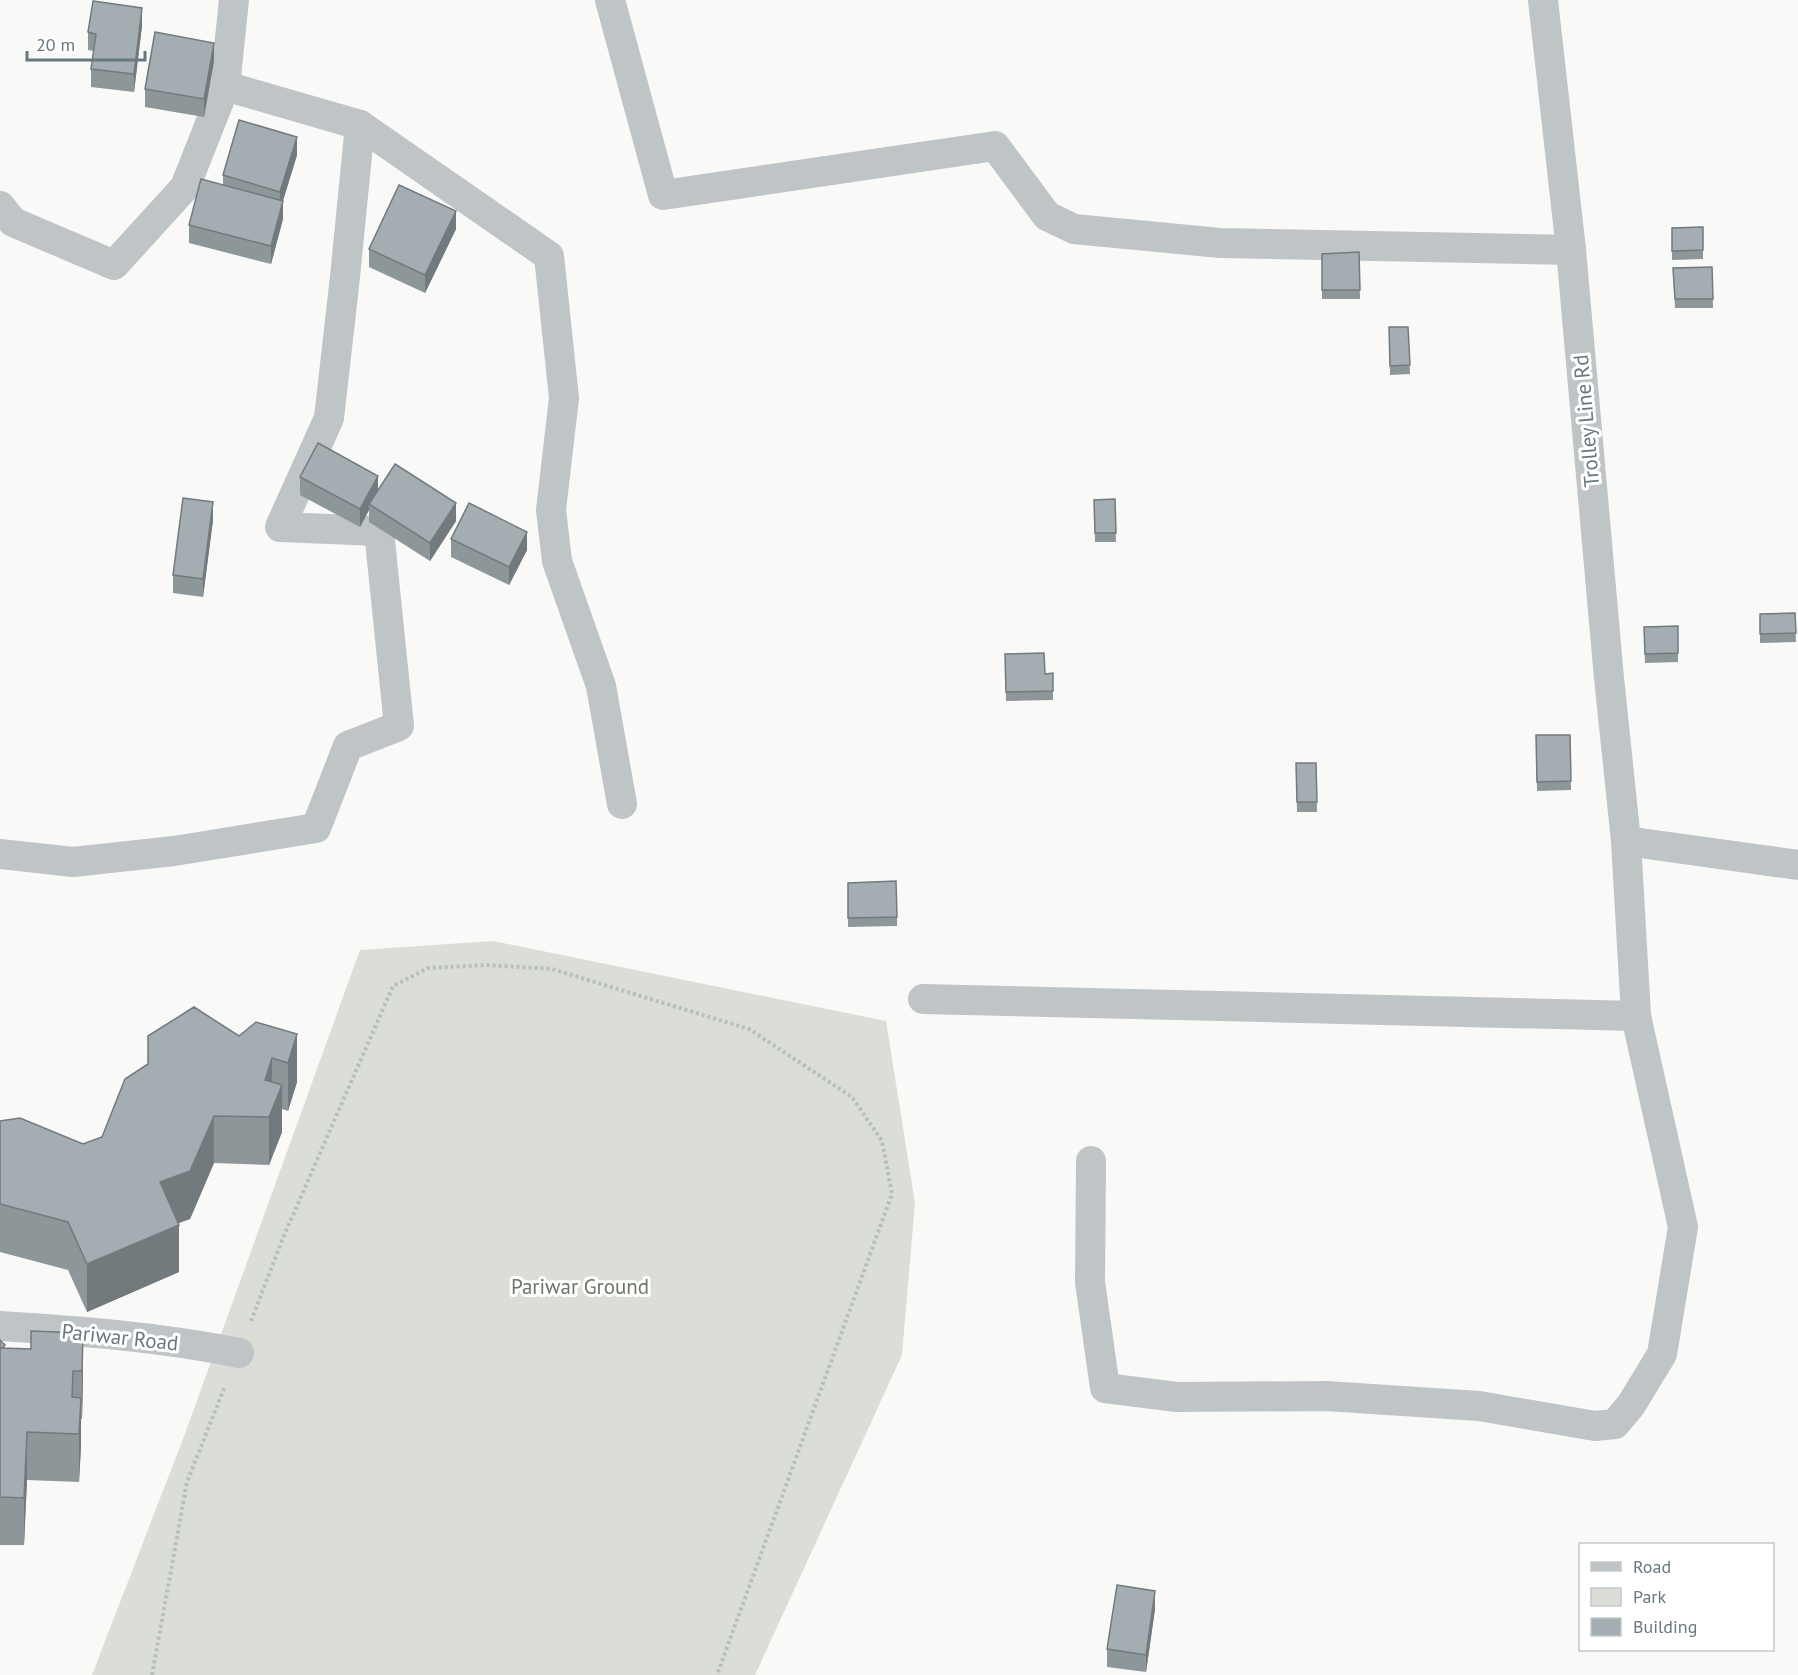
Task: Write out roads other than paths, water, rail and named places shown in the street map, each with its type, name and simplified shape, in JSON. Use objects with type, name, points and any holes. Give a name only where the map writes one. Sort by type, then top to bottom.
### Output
[{"type":"street","points":[[0,206],[13,222],[114,265],[185,187],[225,86],[234,0]]},
{"type":"street","points":[[610,0],[663,195],[995,146],[1047,216],[1074,229],[1220,243],[1571,250]]},
{"type":"street","name":"Trolley Line Rd","points":[[1090,1161],[1090,1282],[1105,1388],[1177,1397],[1326,1396],[1479,1406],[1595,1426],[1615,1424],[1631,1405],[1662,1354],[1683,1227],[1636,1016],[1626,842],[1571,250],[1543,0]]},
{"type":"street","points":[[225,86],[360,124],[549,256],[564,398],[551,510],[557,561],[601,686],[622,804]]},
{"type":"street","points":[[0,854],[74,862],[174,851],[316,828],[348,746],[399,726],[379,531],[280,527],[329,418],[360,124]]},
{"type":"street","points":[[1626,842],[1798,865]]},
{"type":"street","points":[[923,999],[1636,1016]]},
{"type":"street","name":"Pariwar Road","points":[[0,1326],[83,1332],[239,1353]]},
{"type":"park label","name":"Pariwar Ground","points":[[580,1286]]}]
